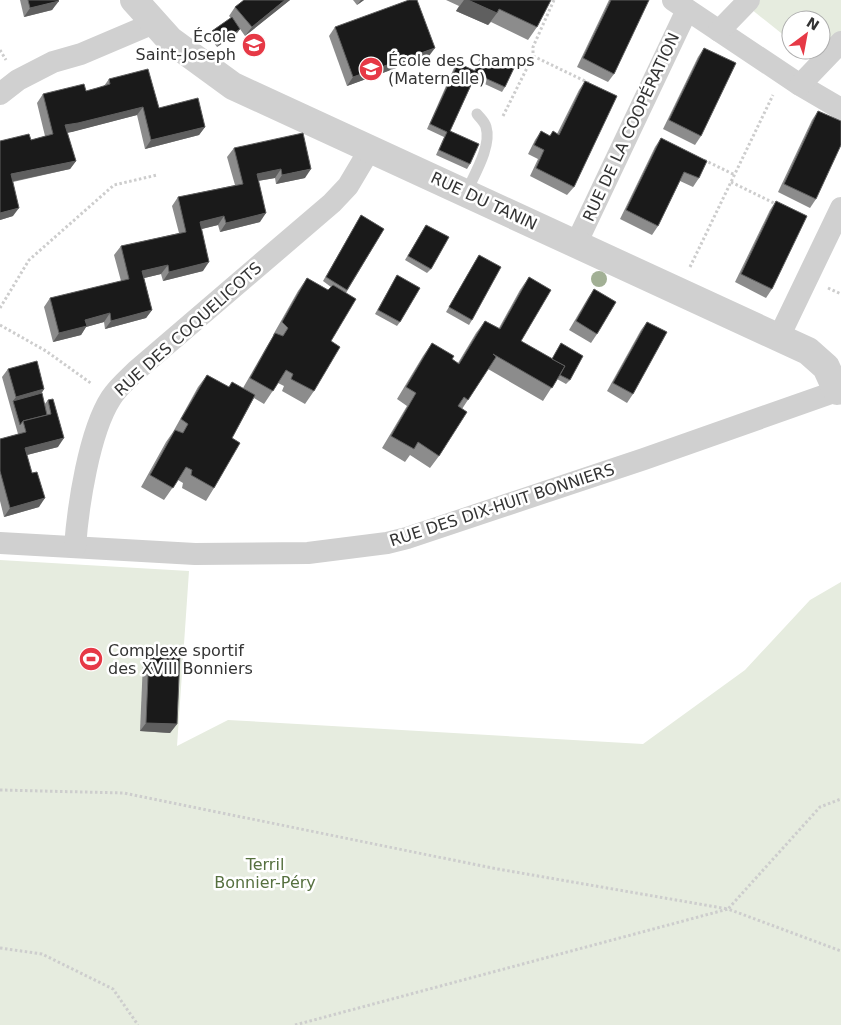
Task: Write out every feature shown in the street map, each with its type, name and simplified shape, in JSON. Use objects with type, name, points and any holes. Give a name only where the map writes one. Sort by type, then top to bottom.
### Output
[{"type":"street","name":"RUE DU TANIN","points":[[134,0],[170,40],[233,86],[808,351],[826,367],[839,391]]},
{"type":"street","points":[[720,31],[749,0]]},
{"type":"street","points":[[680,5],[792,80],[841,109]]},
{"type":"street","name":"RUE DE LA COOPÉRATION","points":[[576,244],[680,5]]},
{"type":"street","points":[[0,94],[18,80],[53,62],[81,54],[154,24]]},
{"type":"street","points":[[792,80],[841,42]]},
{"type":"street","name":"RUE DES COQUELICOTS","points":[[75,547],[78,519],[95,433],[111,398],[137,370],[332,203],[348,186],[370,149]]},
{"type":"street","points":[[779,338],[841,208]]},
{"type":"street","name":"RUE DES DIX-HUIT BONNIERS","points":[[0,543],[195,554],[308,554],[388,543],[644,459],[839,391]]},
{"type":"lane","points":[[466,193],[484,151],[488,136],[486,124],[477,114]]},
{"type":"path","points":[[488,136],[500,121],[514,96],[533,56],[533,47],[554,0]]},
{"type":"path","points":[[533,56],[589,83]]},
{"type":"path","points":[[679,291],[735,174],[792,80]]},
{"type":"path","points":[[701,158],[735,174]]},
{"type":"path","points":[[0,308],[29,260],[114,185],[157,175]]},
{"type":"path","points":[[731,182],[781,206]]},
{"type":"path","points":[[0,325],[46,351],[111,398]]},
{"type":"path","points":[[0,790],[124,793],[492,868],[728,909],[841,950]]},
{"type":"path","points":[[295,1025],[728,909],[820,807],[841,799]]},
{"type":"path","points":[[0,948],[42,954],[112,989],[138,1025]]},
{"type":"green space","points":[[760,0],[841,0],[841,31],[831,41],[831,10],[781,10],[781,33],[751,9]]},
{"type":"green space","name":"Terril Bonnier-Péry","points":[[0,560],[189,571],[177,746],[228,720],[643,744],[745,670],[810,600],[841,582],[841,1025],[0,1025]]},
{"type":"building","points":[[28,0],[58,0],[59,1],[30,8]]},
{"type":"building","points":[[244,0],[285,0],[252,27],[235,7]]},
{"type":"building","points":[[409,0],[417,0],[435,48],[353,77],[335,27]]},
{"type":"building","points":[[468,0],[551,0],[537,27],[499,9],[497,13]]},
{"type":"building","points":[[611,0],[649,0],[614,74],[583,58]]},
{"type":"building","points":[[232,17],[240,29],[220,43],[212,31]]},
{"type":"building","points":[[704,48],[736,63],[701,136],[669,120]]},
{"type":"building","points":[[483,54],[514,68],[505,87],[476,74],[450,131],[479,144],[470,164],[439,150],[447,132],[430,124],[458,63],[475,71]]},
{"type":"building","points":[[148,69],[159,108],[198,98],[205,127],[151,140],[143,107],[65,125],[76,161],[11,174],[19,208],[0,213],[0,141],[29,134],[31,140],[53,134],[43,94],[84,84],[86,91],[110,84],[109,79]]},
{"type":"building","points":[[585,81],[617,96],[574,187],[536,168],[544,150],[534,145],[541,131],[550,136],[553,131],[559,135]]},
{"type":"building","points":[[818,111],[841,121],[841,145],[816,199],[784,184]]},
{"type":"building","points":[[303,133],[311,169],[282,175],[281,169],[257,174],[266,213],[226,223],[224,216],[200,222],[209,262],[169,272],[168,265],[142,271],[152,310],[111,321],[110,313],[85,320],[87,326],[59,333],[50,298],[129,279],[121,246],[186,232],[178,197],[243,184],[234,148]]},
{"type":"building","points":[[661,138],[707,161],[699,178],[684,172],[658,226],[626,210]]},
{"type":"building","points":[[776,201],[807,216],[772,289],[741,274]]},
{"type":"building","points":[[361,215],[384,229],[347,290],[326,277]]},
{"type":"building","points":[[426,225],[449,237],[431,269],[408,256]]},
{"type":"building","points":[[479,255],[501,267],[472,320],[449,307]]},
{"type":"building","points":[[397,275],[420,288],[400,322],[378,310]]},
{"type":"building","points":[[529,277],[551,290],[521,341],[565,366],[552,388],[493,354],[496,357],[468,400],[464,397],[458,406],[467,412],[439,456],[418,442],[414,449],[391,436],[416,393],[406,387],[432,343],[454,356],[452,359],[459,364],[485,321],[500,329]]},
{"type":"building","points":[[307,278],[328,290],[333,285],[356,299],[331,341],[340,347],[314,391],[291,379],[293,374],[286,370],[273,391],[250,378],[275,333],[283,336],[288,328],[282,322]]},
{"type":"building","points":[[594,289],[616,302],[597,334],[576,321]]},
{"type":"building","points":[[647,322],[667,332],[633,394],[613,383]]},
{"type":"building","points":[[561,343],[583,356],[570,380],[560,375],[565,366],[552,359]]},
{"type":"building","points":[[37,361],[44,389],[16,397],[8,369]]},
{"type":"building","points":[[207,375],[229,387],[232,382],[255,395],[232,438],[240,443],[214,488],[191,475],[192,470],[186,467],[173,488],[150,475],[175,430],[183,433],[188,424],[181,419]]},
{"type":"building","points":[[42,393],[47,415],[23,421],[20,425],[13,401]]},
{"type":"building","points":[[53,399],[64,438],[25,448],[32,473],[37,472],[45,498],[10,508],[0,471],[0,439],[26,432],[23,421],[51,414],[48,400]]},
{"type":"building","points":[[149,653],[180,654],[177,724],[146,723]]},
{"type":"place","name":"École Saint-Joseph","points":[[254,45]]},
{"type":"place","name":"École des Champs (Maternelle)","points":[[371,69]]},
{"type":"place","name":"Complexe sportif des XVIII Bonniers","points":[[91,659]]}]
